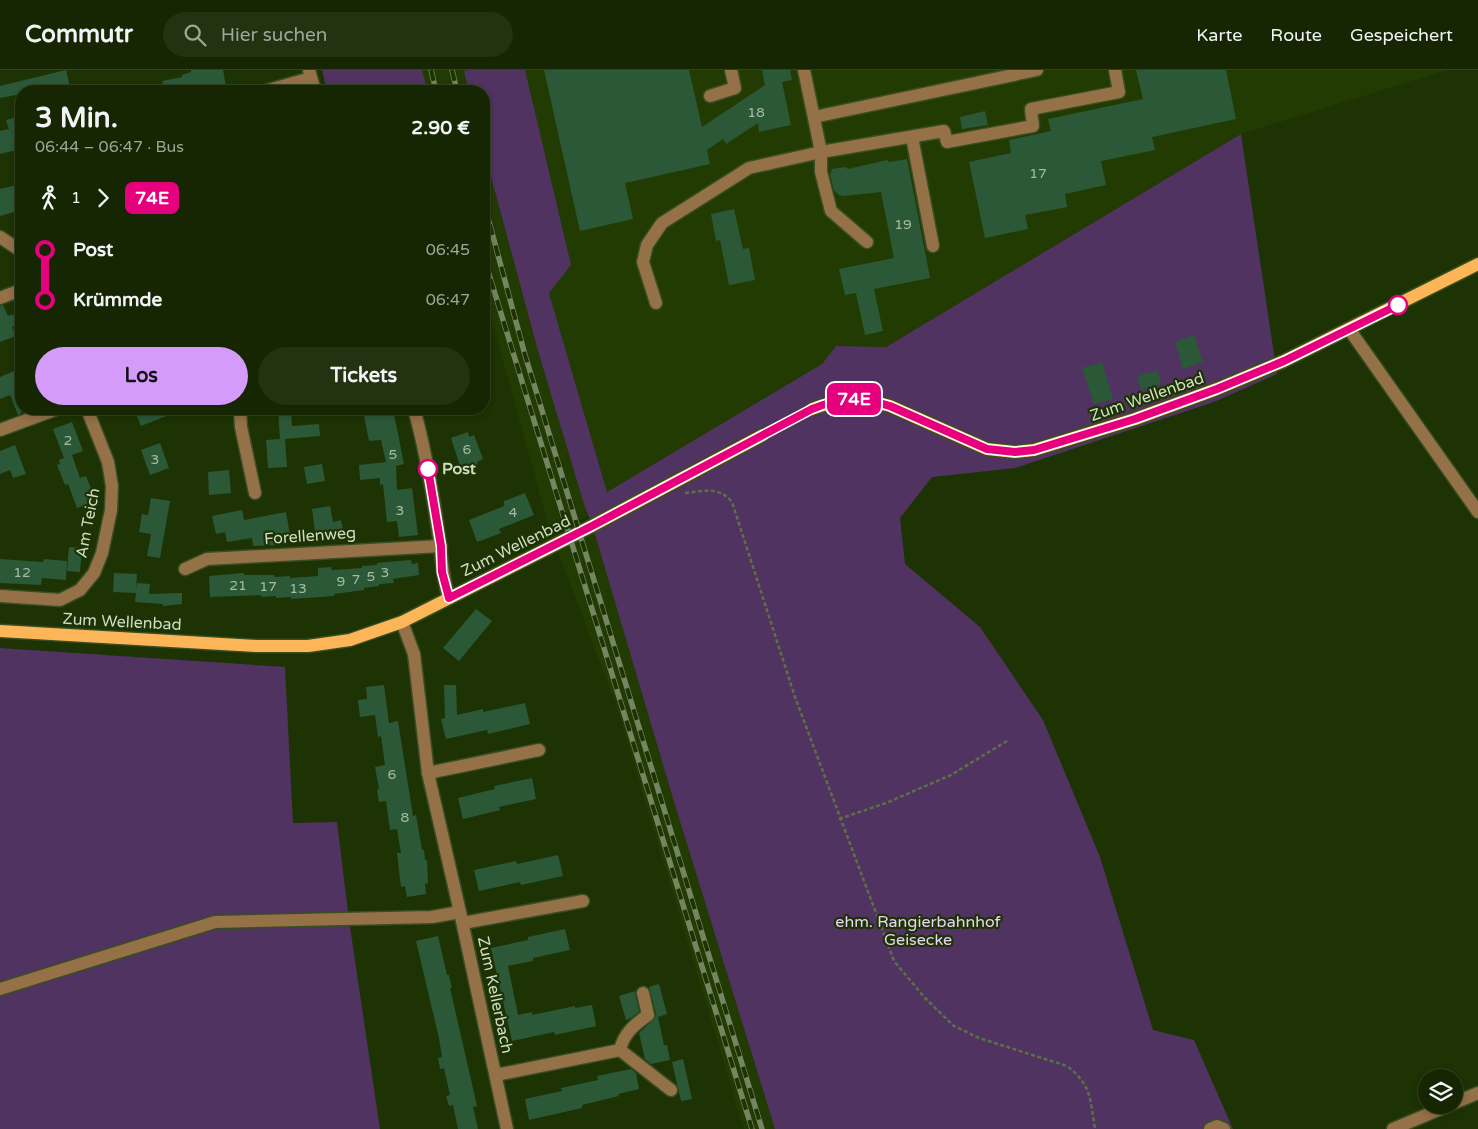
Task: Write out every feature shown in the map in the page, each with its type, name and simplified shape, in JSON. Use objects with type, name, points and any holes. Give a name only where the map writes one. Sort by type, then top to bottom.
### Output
[{"type":"main road","name":"Zum Wellenbad","points":[[812,409],[828,402],[845,399],[874,401],[890,406],[987,449],[1015,452],[1034,450],[1126,422],[1194,398],[1284,361],[1478,264]]},
{"type":"main road","name":"Zum Wellenbad","points":[[0,631],[256,646],[308,646],[350,640],[402,622],[592,526],[764,435]]},
{"type":"street","points":[[710,96],[735,88],[732,70]]},
{"type":"street","points":[[804,70],[821,152],[820,172],[831,211],[867,242]]},
{"type":"street","points":[[814,117],[1037,70]]},
{"type":"street","points":[[656,303],[643,262],[647,245],[662,224],[749,168],[821,152],[944,131],[946,142],[1033,126],[1031,109],[1119,92],[1115,70]]},
{"type":"street","points":[[281,85],[310,74]]},
{"type":"street","points":[[912,136],[932,246]]},
{"type":"street","points":[[0,237],[15,247]]},
{"type":"street","points":[[0,298],[15,292]]},
{"type":"street","points":[[1349,329],[1478,512]]},
{"type":"street","points":[[0,430],[41,415]]},
{"type":"street","name":"Am Teich","points":[[0,596],[60,600],[80,590],[94,573],[102,553],[110,510],[112,486],[108,462],[89,415]]},
{"type":"street","points":[[241,415],[255,493]]},
{"type":"street","points":[[415,415],[428,470],[441,546],[442,572],[449,598]]},
{"type":"street","name":"Forellenweg","points":[[184,569],[207,559],[441,546]]},
{"type":"street","name":"Zum Kellerbach","points":[[402,622],[414,654],[428,773],[462,917],[507,1129]]},
{"type":"street","points":[[428,773],[539,750]]},
{"type":"street","name":"Zum Kellerbach","points":[[462,917],[583,901]]},
{"type":"street","points":[[0,990],[215,922],[462,917]]},
{"type":"street","points":[[643,993],[648,1015],[638,1022],[623,1038],[620,1050],[671,1090]]},
{"type":"street","name":"Zum Kellerbach","points":[[496,1075],[620,1050]]},
{"type":"street","points":[[1463,1099],[1478,1093]]},
{"type":"street","points":[[1393,1129],[1429,1114]]},
{"type":"street","points":[[1210,1129],[1217,1126],[1224,1129]]},
{"type":"path","points":[[681,493],[714,491],[726,495],[732,502],[795,697],[839,819],[894,961],[925,998],[954,1026],[979,1038],[1067,1066],[1079,1075],[1088,1089],[1095,1129]]},
{"type":"path","points":[[839,819],[886,803],[951,775],[1007,741]]},
{"type":"shaded area","points":[[422,70],[469,70],[464,71],[468,85],[426,85]]},
{"type":"shaded area","points":[[525,70],[1447,70],[1241,134],[886,347],[836,346],[822,364],[607,492],[549,293]]},
{"type":"shaded area","points":[[490,173],[538,351],[589,515],[551,535],[490,313]]},
{"type":"shaded area","points":[[594,531],[674,802],[775,1129],[744,1129],[617,707],[557,550]]},
{"type":"green space","points":[[322,70],[422,70],[426,85],[326,85]]},
{"type":"green space","name":"ehm. Rangierbahnhof Geisecke","points":[[525,70],[571,265],[549,293],[607,492],[822,364],[836,346],[886,347],[1241,134],[1277,374],[1214,402],[1015,468],[932,477],[900,518],[905,564],[980,627],[1043,720],[1100,857],[1153,1030],[1194,1040],[1233,1129],[775,1129],[538,351],[490,173],[490,85],[468,85],[464,71]]},
{"type":"green space","points":[[0,648],[285,667],[293,823],[337,822],[349,920],[380,1129],[0,1129]]},
{"type":"building","points":[[66,70],[70,85],[15,85],[15,95],[0,98],[0,86]]},
{"type":"building","points":[[191,70],[223,70],[226,85],[163,85],[162,81],[182,77],[182,75],[191,72]]},
{"type":"building","points":[[544,70],[689,70],[702,127],[765,85],[762,70],[790,70],[792,80],[782,82],[791,125],[759,132],[758,123],[726,144],[723,139],[707,150],[710,164],[625,183],[633,219],[580,231]]},
{"type":"building","points":[[1136,70],[1226,70],[1236,119],[1152,137],[1155,150],[1101,161],[1106,185],[1065,194],[1067,207],[1025,215],[1028,229],[985,238],[969,162],[1011,153],[1009,140],[1051,131],[1048,119],[1143,99]]},
{"type":"building","points":[[985,111],[988,125],[962,129],[960,117]]},
{"type":"building","points":[[15,118],[15,150],[0,154],[0,131],[9,129],[6,120]]},
{"type":"building","points":[[907,159],[930,278],[874,289],[883,331],[865,335],[856,293],[845,295],[839,269],[894,258],[881,192],[839,195],[834,190],[830,175],[832,169],[845,167],[848,169],[887,160],[889,162]]},
{"type":"building","points":[[15,185],[15,212],[0,216],[0,189]]},
{"type":"building","points":[[734,209],[743,249],[749,248],[755,280],[729,285],[720,240],[716,241],[711,214]]},
{"type":"building","points":[[3,305],[8,316],[13,314],[15,326],[12,327],[15,336],[0,342],[0,306]]},
{"type":"building","points":[[1194,335],[1203,362],[1183,369],[1175,342]]},
{"type":"building","points":[[1102,362],[1113,399],[1094,404],[1082,368]]},
{"type":"building","points":[[1157,370],[1161,384],[1141,390],[1137,376]]},
{"type":"building","points":[[15,371],[15,408],[10,395],[0,399],[0,377]]},
{"type":"building","points":[[136,415],[169,415],[141,426]]},
{"type":"building","points":[[278,415],[291,415],[292,426],[319,424],[320,436],[285,439],[287,467],[268,468],[266,440],[280,439]]},
{"type":"building","points":[[394,415],[404,464],[396,466],[397,490],[412,488],[418,535],[399,537],[397,521],[387,522],[383,484],[380,485],[380,478],[360,480],[359,465],[386,462],[381,440],[369,441],[364,416]]},
{"type":"building","points":[[72,422],[83,451],[72,455],[80,478],[86,476],[96,501],[77,508],[68,484],[65,485],[57,465],[60,464],[59,460],[64,458],[53,429]]},
{"type":"building","points":[[468,432],[469,437],[474,435],[483,459],[477,462],[478,466],[462,472],[451,438]]},
{"type":"building","points":[[160,443],[169,468],[150,475],[141,450]]},
{"type":"building","points":[[15,445],[26,474],[13,478],[10,470],[0,474],[0,451]]},
{"type":"building","points":[[322,464],[325,481],[307,484],[304,467]]},
{"type":"building","points":[[229,470],[231,493],[209,495],[208,472]]},
{"type":"building","points":[[525,493],[534,515],[499,529],[501,533],[477,542],[469,520],[504,506],[504,501]]},
{"type":"building","points":[[151,498],[170,501],[160,558],[147,556],[151,534],[139,532],[142,514],[148,515]]},
{"type":"building","points":[[330,506],[333,522],[341,520],[344,534],[316,539],[312,509]]},
{"type":"building","points":[[242,510],[244,520],[286,512],[290,535],[279,537],[280,545],[253,546],[252,538],[227,542],[225,532],[216,534],[212,516]]},
{"type":"building","points":[[69,547],[82,548],[80,572],[67,571]]},
{"type":"building","points":[[0,559],[43,562],[44,559],[67,561],[66,580],[42,578],[41,585],[0,583]]},
{"type":"building","points":[[411,560],[412,564],[418,563],[419,575],[393,579],[394,583],[379,584],[379,586],[364,588],[364,590],[334,594],[334,596],[291,599],[291,597],[276,598],[276,596],[261,597],[261,595],[210,597],[209,576],[244,573],[244,575],[290,576],[290,578],[318,576],[318,568],[331,567],[332,570],[362,568],[362,566],[377,565],[377,563]]},
{"type":"building","points":[[114,573],[137,574],[136,589],[137,583],[150,584],[149,594],[182,593],[182,604],[163,606],[163,604],[135,602],[136,593],[113,592]]},
{"type":"building","points":[[476,609],[492,621],[459,661],[443,648]]},
{"type":"building","points":[[384,685],[389,723],[398,721],[413,816],[416,815],[422,850],[424,850],[425,860],[427,860],[428,883],[425,884],[426,894],[407,897],[405,886],[401,887],[397,853],[401,853],[397,829],[390,830],[386,801],[379,802],[377,790],[379,789],[375,767],[385,765],[381,736],[378,737],[375,715],[360,717],[358,700],[367,699],[366,687]]},
{"type":"building","points":[[444,685],[456,685],[457,715],[483,709],[483,712],[525,703],[530,724],[488,734],[487,730],[446,739],[441,719],[445,718]]},
{"type":"building","points":[[532,778],[536,799],[499,807],[500,810],[463,819],[458,798],[495,789],[494,786]]},
{"type":"building","points":[[558,855],[563,876],[521,885],[520,882],[479,891],[474,870],[516,861],[517,864]]},
{"type":"building","points":[[565,929],[570,950],[508,966],[518,1015],[532,1012],[532,1015],[575,1006],[575,1008],[592,1005],[596,1026],[555,1035],[554,1032],[512,1041],[491,948]]},
{"type":"building","points":[[438,936],[447,975],[449,975],[452,987],[450,988],[477,1106],[473,1107],[478,1129],[458,1129],[453,1105],[449,1106],[446,1096],[450,1095],[444,1068],[440,1069],[438,1058],[442,1057],[439,1038],[416,941]]},
{"type":"building","points":[[659,984],[667,1014],[658,1017],[664,1045],[667,1045],[670,1060],[651,1064],[645,1059],[639,1033],[655,1018],[656,1013],[649,987]]},
{"type":"building","points":[[635,991],[639,1012],[626,1020],[619,996]]},
{"type":"building","points":[[683,1059],[692,1099],[681,1101],[672,1062]]},
{"type":"building","points":[[631,1069],[636,1073],[639,1089],[582,1105],[582,1108],[529,1120],[525,1099],[562,1091],[561,1088],[598,1080],[597,1076]]},
{"type":"tunnel","points":[[763,435],[812,409]]},
{"type":"railway","points":[[431,70],[435,85]]},
{"type":"railway","points":[[452,70],[456,85]]},
{"type":"railway","points":[[490,225],[525,355],[762,1129]]},
{"type":"railway","points":[[490,278],[752,1129]]},
{"type":"bus line","name":"74E","points":[[428,469],[441,546],[444,585],[449,598],[592,526],[828,402],[845,399],[874,401],[890,406],[987,449],[1015,452],[1034,450],[1135,419],[1217,389],[1284,361],[1398,305]]},
{"type":"place","name":"Post","points":[[428,469]]}]
